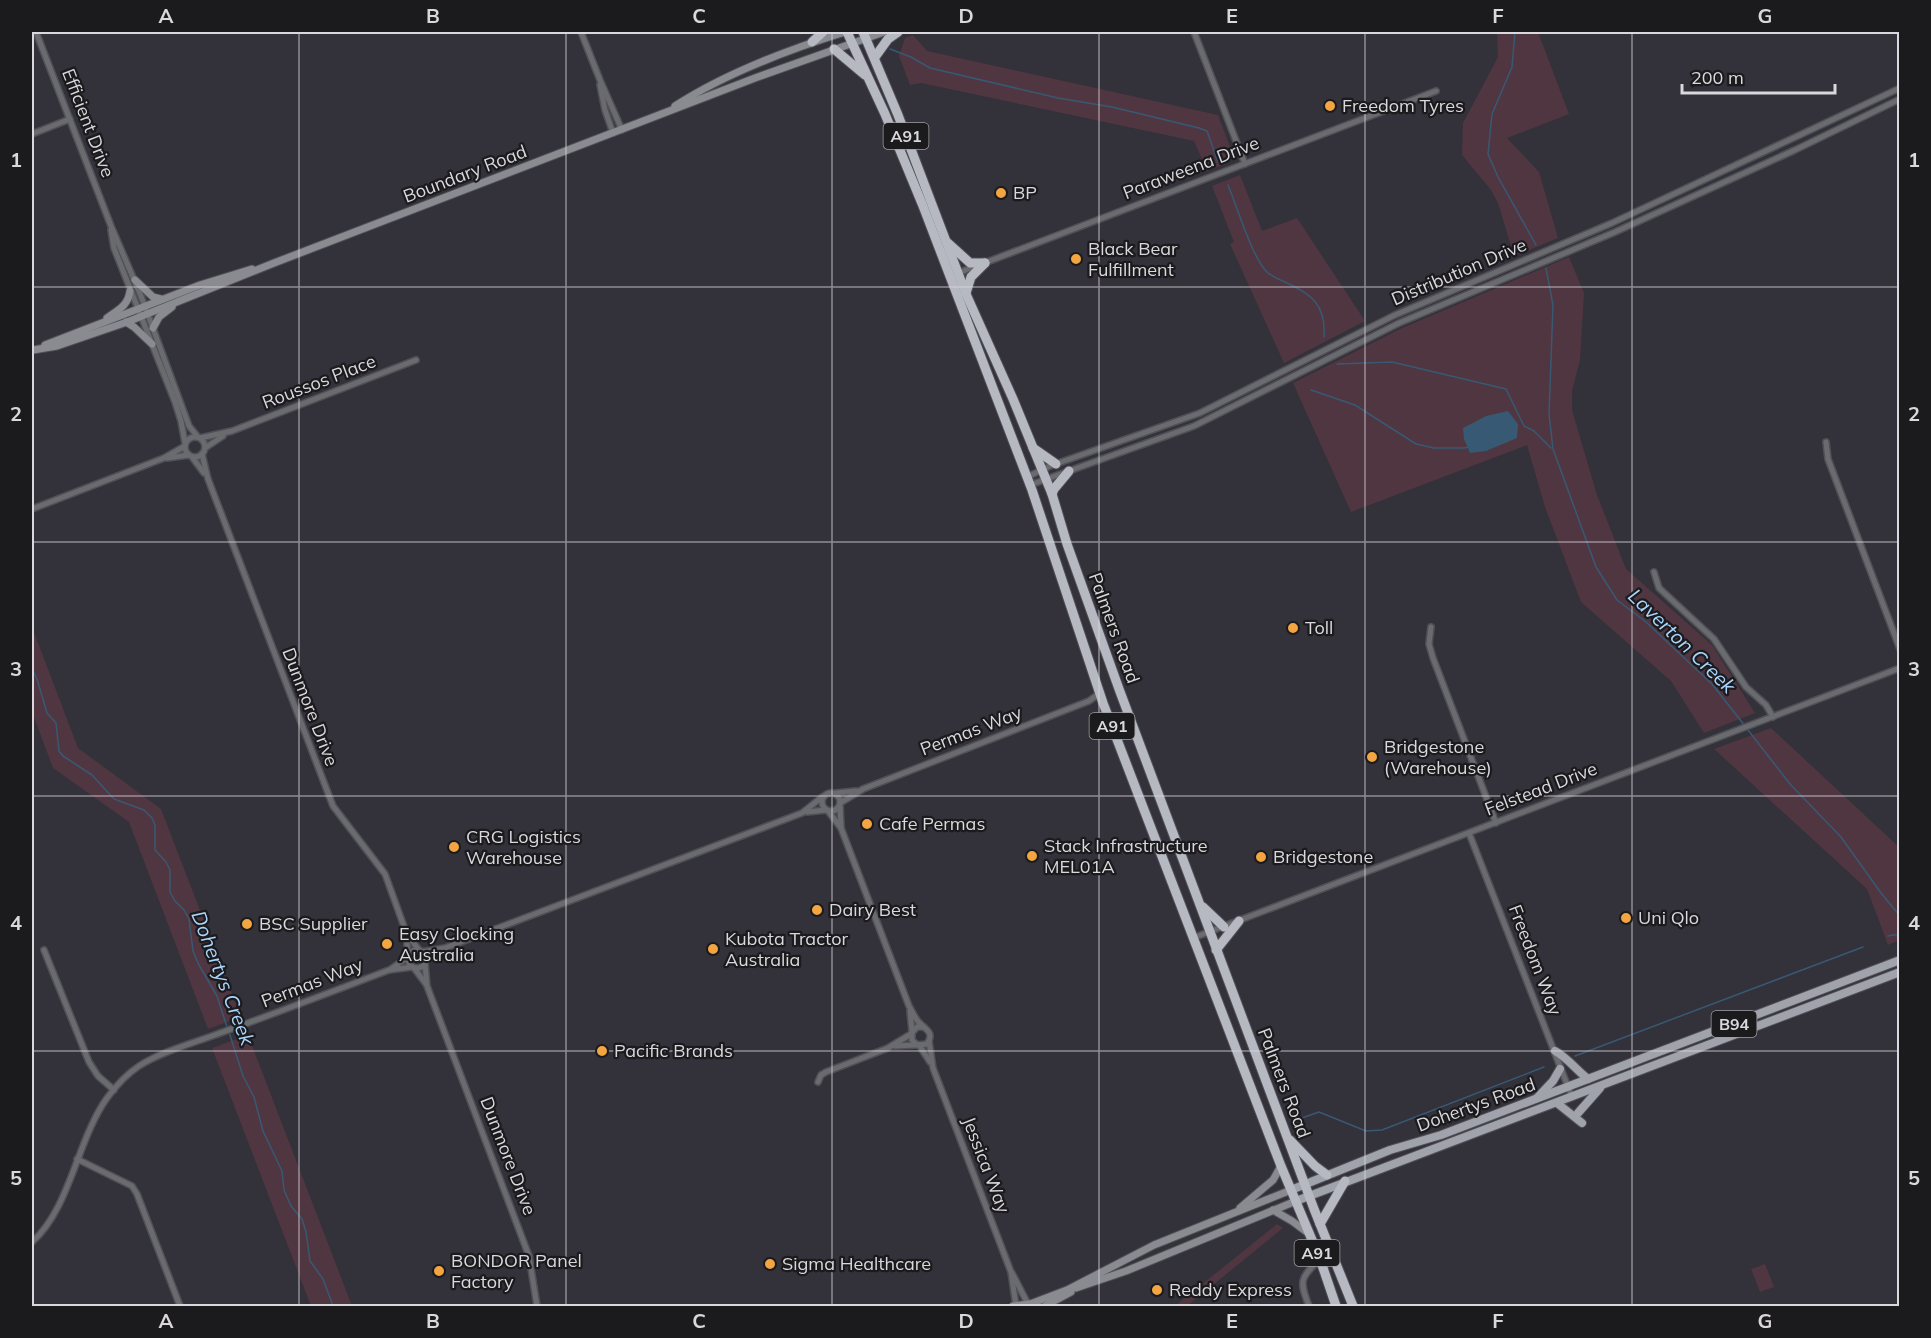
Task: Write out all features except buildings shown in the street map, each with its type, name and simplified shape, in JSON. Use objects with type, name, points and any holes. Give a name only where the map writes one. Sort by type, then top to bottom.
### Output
[{"type":"highway","points":[[812,42],[823,32]]},
{"type":"highway","name":"Palmers Road","points":[[846,32],[919,196],[1028,481],[1103,703],[1281,1166],[1320,1259],[1336,1306]]},
{"type":"highway","points":[[875,57],[888,39],[898,32]]},
{"type":"highway","name":"Palmers Road","points":[[865,35],[966,294],[1052,494],[1085,597],[1216,950],[1353,1306]]},
{"type":"highway","points":[[834,49],[867,76]]},
{"type":"highway","points":[[946,242],[970,263],[985,263]]},
{"type":"highway","points":[[966,294],[971,277],[985,263]]},
{"type":"highway","points":[[1033,448],[1056,464]]},
{"type":"highway","points":[[1052,494],[1053,489],[1069,471]]},
{"type":"highway","points":[[1199,903],[1224,927]]},
{"type":"highway","points":[[1216,950],[1239,921]]},
{"type":"highway","points":[[1288,1139],[1327,1175]]},
{"type":"highway","points":[[1320,1224],[1345,1181]]},
{"type":"main road","name":"Boundary Road","points":[[665,113],[690,97],[768,59],[846,32]]},
{"type":"main road","name":"Boundary Road","points":[[32,350],[94,326],[185,299],[852,43],[865,35],[884,32]]},
{"type":"main road","points":[[711,86],[713,90],[725,90]]},
{"type":"main road","name":"Boundary Road","points":[[32,350],[57,346],[126,322],[163,299],[200,285],[274,263]]},
{"type":"main road","points":[[135,280],[153,297],[163,299]]},
{"type":"main road","points":[[94,326],[125,305],[129,301],[130,291]]},
{"type":"main road","points":[[153,328],[166,311],[185,299]]},
{"type":"main road","points":[[126,322],[135,327],[152,345]]},
{"type":"main road","name":"Dohertys Road","points":[[1015,1306],[1028,1306],[1067,1290],[1155,1245],[1390,1150],[1441,1135],[1899,960]]},
{"type":"main road","name":"Dohertys Road","points":[[1067,1290],[1126,1271],[1345,1181],[1572,1098],[1899,972]]},
{"type":"main road","points":[[1555,1051],[1564,1056],[1576,1071],[1588,1079]]},
{"type":"main road","points":[[1536,1099],[1553,1081],[1560,1069]]},
{"type":"main road","points":[[1578,1113],[1601,1086]]},
{"type":"main road","points":[[1557,1103],[1582,1123]]},
{"type":"main road","points":[[1234,1213],[1273,1180],[1281,1166]]},
{"type":"main road","points":[[1273,1210],[1310,1235]]},
{"type":"main road","points":[[1045,1306],[1084,1286]]},
{"type":"street","name":"Efficient Drive","points":[[36,32],[111,226],[135,280],[143,311]]},
{"type":"street","points":[[581,32],[622,130]]},
{"type":"street","points":[[1196,32],[1245,164]]},
{"type":"street","points":[[600,80],[605,110],[613,133]]},
{"type":"street","name":"Distribution Drive","points":[[1028,481],[1044,475],[1056,464],[1200,413],[1380,322],[1582,236],[1899,88]]},
{"type":"street","name":"Paraweena Drive","points":[[946,271],[958,273],[1436,91]]},
{"type":"street","name":"Distribution Drive","points":[[1028,481],[1044,475],[1069,471],[1182,431],[1432,309],[1639,221],[1795,150],[1899,99]]},
{"type":"street","points":[[32,134],[70,119]]},
{"type":"street","points":[[1791,140],[1795,150]]},
{"type":"street","points":[[1635,212],[1639,221]]},
{"type":"street","name":"Efficient Drive","points":[[111,226],[114,248],[130,291],[143,311]]},
{"type":"street","points":[[1582,236],[1587,244]]},
{"type":"street","points":[[951,282],[958,273]]},
{"type":"street","points":[[1429,301],[1432,309]]},
{"type":"street","points":[[32,509],[165,459],[202,454],[205,448],[204,442],[189,426],[153,328],[143,311]]},
{"type":"street","points":[[143,311],[152,345],[181,421],[185,444],[191,456]]},
{"type":"street","points":[[1380,322],[1385,331]]},
{"type":"street","name":"Roussos Place","points":[[205,448],[232,431],[416,360]]},
{"type":"street","points":[[1279,372],[1284,381]]},
{"type":"street","points":[[1178,422],[1182,431]]},
{"type":"street","points":[[1154,430],[1157,440]]},
{"type":"street","name":"Roussos Place","points":[[199,437],[232,431]]},
{"type":"street","points":[[165,459],[185,444],[189,438],[199,437]]},
{"type":"street","points":[[1135,437],[1138,447]]},
{"type":"street","points":[[1826,442],[1828,459],[1899,649]]},
{"type":"street","name":"Dunmore Drive","points":[[202,454],[208,479],[333,806],[381,867],[406,932],[408,956]]},
{"type":"street","name":"Dunmore Drive","points":[[191,456],[208,479]]},
{"type":"street","points":[[1654,572],[1659,588],[1714,639],[1746,687],[1766,705],[1773,717]]},
{"type":"street","points":[[1431,627],[1429,644],[1433,658],[1496,823]]},
{"type":"street","name":"Felstead Drive","points":[[1193,938],[1899,668]]},
{"type":"street","name":"Permas Way","points":[[834,793],[842,794],[863,789],[1089,701],[1100,693]]},
{"type":"street","name":"Permas Way","points":[[1089,701],[1103,703]]},
{"type":"street","name":"Permas Way","points":[[840,804],[863,789]]},
{"type":"street","points":[[802,813],[828,793],[834,793],[839,796],[841,828]]},
{"type":"street","points":[[822,797],[822,804],[841,828],[909,1006],[917,1020],[930,1033],[929,1041],[925,1045],[888,1048]]},
{"type":"street","points":[[445,948],[419,968],[413,967],[408,962],[408,956],[413,951],[445,948],[802,813],[836,810],[840,804]]},
{"type":"street","name":"Freedom Way","points":[[1469,833],[1572,1098]]},
{"type":"street","name":"Dunmore Drive","points":[[406,932],[421,951]]},
{"type":"street","points":[[44,950],[88,1062],[98,1076],[114,1090]]},
{"type":"street","points":[[421,951],[425,956],[425,962]]},
{"type":"street","name":"Permas Way","points":[[389,970],[408,956]]},
{"type":"street","name":"Dunmore Drive","points":[[425,962],[427,986]]},
{"type":"street","name":"Dunmore Drive","points":[[413,967],[427,986],[529,1256],[537,1306]]},
{"type":"street","name":"Permas Way","points":[[32,1242],[47,1224],[95,1117],[114,1090],[139,1066],[389,970],[413,967]]},
{"type":"street","points":[[909,1006],[912,1040],[918,1045]]},
{"type":"street","points":[[818,1082],[821,1075],[826,1072],[888,1048],[912,1033],[917,1027],[924,1027]]},
{"type":"street","name":"Jessica Way","points":[[929,1041],[933,1068],[1011,1272],[1028,1306]]},
{"type":"street","name":"Jessica Way","points":[[918,1045],[933,1068]]},
{"type":"street","points":[[77,1159],[132,1186],[180,1306]]},
{"type":"street","points":[[1309,1306],[1302,1289],[1302,1281],[1304,1275],[1320,1259]]},
{"type":"street","name":"Jessica Way","points":[[1011,1272],[1015,1306]]},
{"type":"shaded area","points":[[1497,32],[1538,32],[1569,114],[1507,138],[1539,172],[1558,238],[1514,256],[1498,203],[1491,190],[1462,155],[1463,123],[1498,57]]},
{"type":"shaded area","points":[[913,35],[927,51],[1218,115],[1232,152],[1226,164],[1207,171],[1194,141],[921,83],[910,85],[899,56],[905,38]]},
{"type":"shaded area","points":[[1240,175],[1262,231],[1297,218],[1365,321],[1284,363],[1230,244],[1234,242],[1212,186]]},
{"type":"shaded area","points":[[1569,257],[1584,293],[1580,360],[1572,391],[1572,410],[1597,495],[1626,569],[1712,645],[1755,713],[1704,733],[1671,681],[1581,602],[1545,507],[1527,445],[1351,512],[1293,383],[1400,329]]},
{"type":"shaded area","points":[[32,627],[78,748],[161,809],[241,1017],[208,1029],[129,822],[53,768],[32,712]]},
{"type":"shaded area","points":[[1771,728],[1899,847],[1899,940],[1888,945],[1867,889],[1714,749]]},
{"type":"shaded area","points":[[248,1035],[352,1306],[311,1306],[212,1048]]},
{"type":"shaded area","points":[[1277,1224],[1283,1228],[1187,1306],[1175,1306]]},
{"type":"shaded area","points":[[1765,1264],[1774,1287],[1760,1292],[1751,1269]]},
{"type":"water","points":[[1508,411],[1518,424],[1517,438],[1486,451],[1470,453],[1464,439],[1463,428],[1486,416]]},
{"type":"waterway","name":"Laverton Creek","points":[[1515,32],[1512,67],[1492,114],[1488,154],[1498,177],[1536,245]]},
{"type":"waterway","points":[[890,49],[930,68],[1199,128],[1207,131],[1218,162]]},
{"type":"waterway","points":[[1228,185],[1249,241],[1265,270],[1310,296],[1323,317],[1324,337]]},
{"type":"waterway","name":"Laverton Creek","points":[[1546,268],[1553,305],[1549,414],[1553,449],[1596,567],[1617,600],[1646,622],[1712,684],[1745,726]]},
{"type":"waterway","points":[[1337,364],[1392,362],[1506,389],[1524,426],[1534,431],[1551,448]]},
{"type":"waterway","points":[[1311,390],[1355,405],[1416,444],[1434,448],[1469,447]]},
{"type":"waterway","name":"Dohertys Creek","points":[[32,669],[47,713],[56,723],[59,751],[63,756],[92,775],[114,799],[144,810],[152,818],[155,825],[155,850],[170,870],[170,892],[189,919],[193,951],[217,996],[227,1027]]},
{"type":"waterway","name":"Laverton Creek","points":[[1748,730],[1790,784],[1841,837],[1900,916]]},
{"type":"waterway","points":[[1888,936],[1900,934]]},
{"type":"waterway","points":[[1575,1056],[1863,947]]},
{"type":"waterway","name":"Dohertys Creek","points":[[229,1032],[243,1076],[254,1097],[263,1131],[282,1171],[284,1190],[291,1206],[302,1219],[310,1261],[323,1279],[333,1306]]},
{"type":"waterway","points":[[1293,1121],[1319,1112],[1366,1131],[1382,1130],[1544,1067]]},
{"type":"place","name":"Freedom Tyres","points":[[1330,106]]},
{"type":"place","name":"BP","points":[[1001,193]]},
{"type":"place","name":"Black Bear Fulfillment","points":[[1076,259]]},
{"type":"place","name":"Toll","points":[[1293,628]]},
{"type":"place","name":"Bridgestone (Warehouse)","points":[[1372,757]]},
{"type":"place","name":"Cafe Permas","points":[[867,824]]},
{"type":"place","name":"CRG Logistics Warehouse","points":[[454,847]]},
{"type":"place","name":"Stack Infrastructure MEL01A","points":[[1032,856]]},
{"type":"place","name":"Bridgestone","points":[[1261,857]]},
{"type":"place","name":"Dairy Best","points":[[817,910]]},
{"type":"place","name":"Uni Qlo","points":[[1626,918]]},
{"type":"place","name":"BSC Supplier","points":[[247,924]]},
{"type":"place","name":"Easy Clocking Australia","points":[[387,944]]},
{"type":"place","name":"Kubota Tractor Australia","points":[[713,949]]},
{"type":"place","name":"Pacific Brands","points":[[602,1051]]},
{"type":"place","name":"Sigma Healthcare","points":[[770,1264]]},
{"type":"place","name":"BONDOR Panel Factory","points":[[439,1271]]},
{"type":"place","name":"Reddy Express","points":[[1157,1290]]}]
